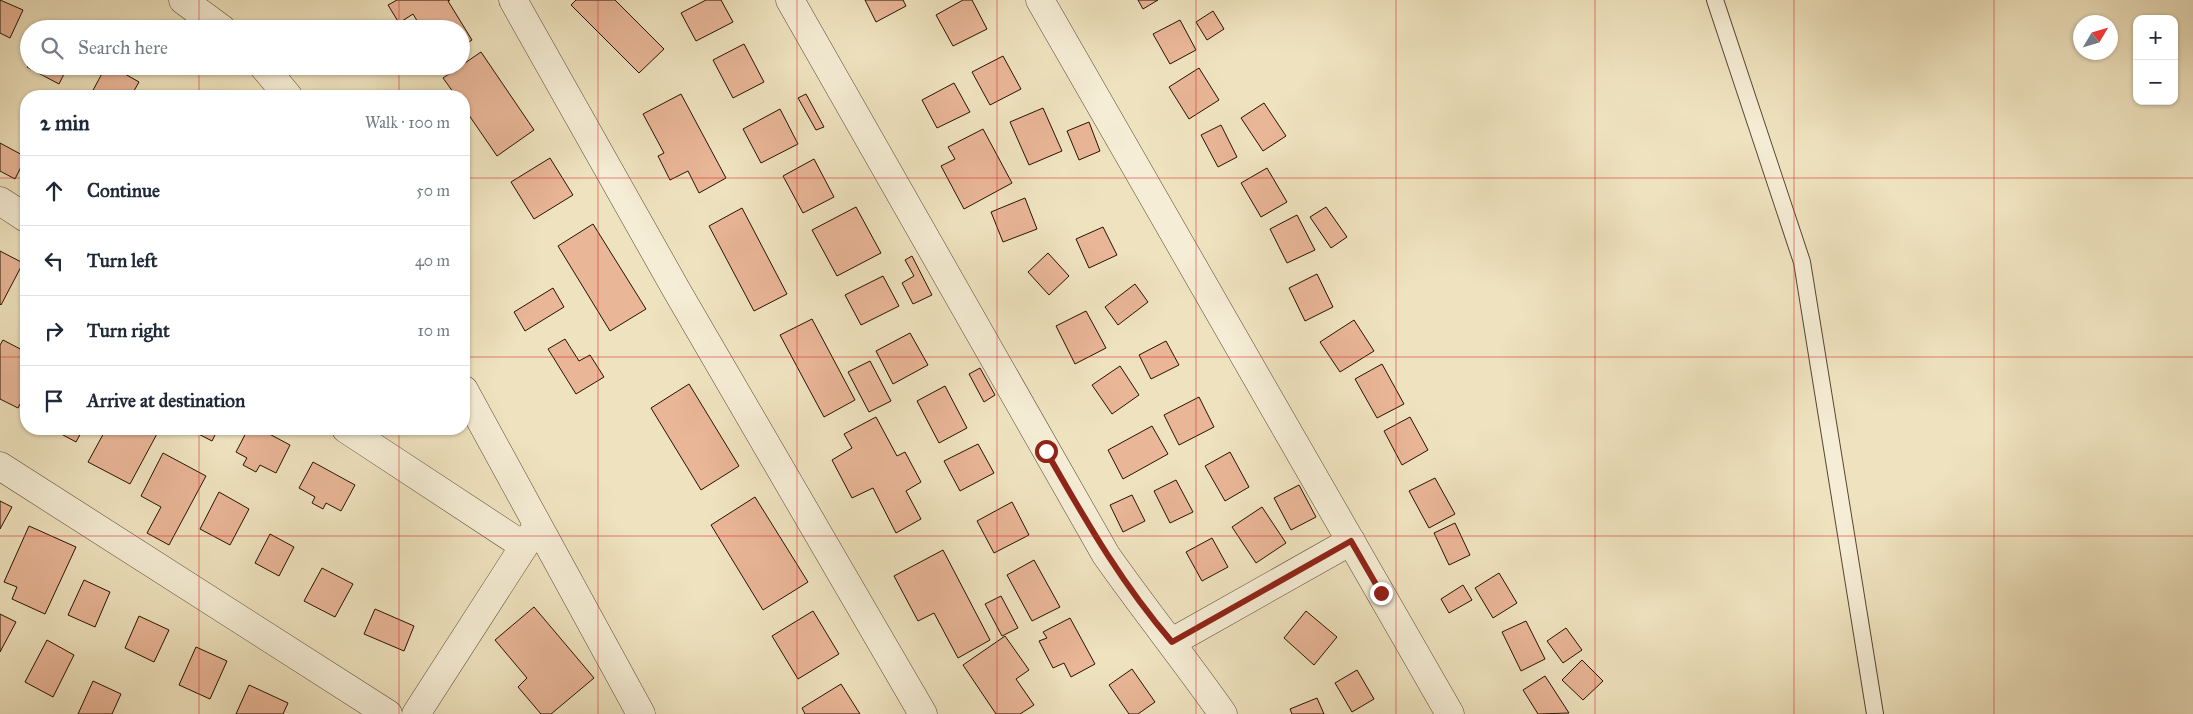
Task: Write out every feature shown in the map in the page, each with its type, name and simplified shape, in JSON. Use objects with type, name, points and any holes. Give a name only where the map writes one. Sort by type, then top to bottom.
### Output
[{"type":"street","points":[[183,0],[210,20]]},
{"type":"street","points":[[513,0],[677,291],[923,714]]},
{"type":"street","points":[[790,0],[1106,555],[1145,611],[1172,642],[1223,714]]},
{"type":"street","points":[[1040,0],[1450,714]]},
{"type":"street","points":[[270,75],[283,90]]},
{"type":"street","points":[[0,201],[20,214]]},
{"type":"street","points":[[470,403],[530,536],[641,714]]},
{"type":"street","points":[[356,435],[530,536]]},
{"type":"street","points":[[0,466],[388,714]]},
{"type":"street","points":[[416,714],[530,536]]},
{"type":"street","points":[[1172,642],[1351,541]]},
{"type":"lane","points":[[1715,0],[1802,262],[1875,714]]},
{"type":"building","points":[[0,0],[23,10],[10,38],[0,33]]},
{"type":"building","points":[[397,0],[450,0],[448,1],[460,20],[417,20],[413,14],[404,20],[397,20],[388,5]]},
{"type":"building","points":[[576,0],[615,0],[664,49],[639,73],[571,5]]},
{"type":"building","points":[[706,0],[721,0],[733,22],[696,41],[681,13]]},
{"type":"building","points":[[865,0],[903,0],[906,6],[876,22]]},
{"type":"building","points":[[963,0],[972,0],[987,29],[953,46],[936,15]]},
{"type":"building","points":[[1138,0],[1158,0],[1143,9]]},
{"type":"building","points":[[1213,11],[1224,29],[1207,40],[1196,22]]},
{"type":"building","points":[[1180,20],[1196,50],[1170,64],[1153,34]]},
{"type":"building","points":[[744,44],[764,82],[733,98],[713,60]]},
{"type":"building","points":[[481,52],[534,130],[497,156],[470,117],[470,90],[452,90],[443,78],[447,75],[470,75],[470,60]]},
{"type":"building","points":[[1003,56],[1021,89],[990,105],[972,72]]},
{"type":"building","points":[[1199,68],[1219,100],[1189,119],[1169,87]]},
{"type":"building","points":[[42,75],[64,75],[59,84]]},
{"type":"building","points":[[101,75],[127,75],[139,82],[134,90],[93,90]]},
{"type":"building","points":[[954,83],[970,112],[937,128],[922,100]]},
{"type":"building","points":[[681,94],[726,178],[699,193],[688,171],[670,180],[658,156],[664,153],[643,114]]},
{"type":"building","points":[[806,94],[824,127],[816,130],[798,98]]},
{"type":"building","points":[[1264,103],[1286,136],[1263,151],[1241,118]]},
{"type":"building","points":[[1043,108],[1062,151],[1029,165],[1010,122]]},
{"type":"building","points":[[780,109],[798,144],[761,163],[743,129]]},
{"type":"building","points":[[1089,122],[1100,151],[1079,160],[1067,131]]},
{"type":"building","points":[[1221,125],[1237,157],[1218,167],[1201,135]]},
{"type":"building","points":[[983,129],[1012,183],[964,209],[941,166],[955,159],[948,147]]},
{"type":"building","points":[[0,143],[20,154],[20,169],[15,179],[0,171]]},
{"type":"building","points":[[550,158],[573,195],[534,219],[511,182]]},
{"type":"building","points":[[814,159],[834,197],[803,213],[783,176]]},
{"type":"building","points":[[1267,168],[1287,202],[1261,217],[1241,183]]},
{"type":"building","points":[[1025,198],[1037,229],[1003,242],[991,212]]},
{"type":"building","points":[[856,207],[881,253],[837,276],[812,230]]},
{"type":"building","points":[[1326,207],[1347,237],[1331,248],[1310,217]]},
{"type":"building","points":[[742,208],[787,294],[754,311],[709,226]]},
{"type":"building","points":[[1297,215],[1315,250],[1287,263],[1270,229]]},
{"type":"building","points":[[593,224],[646,309],[610,331],[558,246]]},
{"type":"building","points":[[1103,227],[1117,255],[1089,268],[1076,239]]},
{"type":"building","points":[[0,251],[20,261],[20,269],[0,304]]},
{"type":"building","points":[[1048,253],[1069,276],[1049,295],[1028,272]]},
{"type":"building","points":[[912,256],[932,295],[913,304],[902,283],[914,276],[905,260]]},
{"type":"building","points":[[1317,274],[1333,307],[1305,321],[1289,288]]},
{"type":"building","points":[[883,276],[899,306],[861,325],[845,295]]},
{"type":"building","points":[[1135,284],[1148,302],[1118,325],[1105,307]]},
{"type":"building","points":[[553,288],[564,307],[525,331],[514,312]]},
{"type":"building","points":[[1086,311],[1106,348],[1075,364],[1056,326]]},
{"type":"building","points":[[812,319],[855,400],[824,417],[780,335]]},
{"type":"building","points":[[1354,320],[1374,351],[1340,372],[1320,342]]},
{"type":"building","points":[[910,333],[928,365],[893,384],[876,351]]},
{"type":"building","points":[[565,339],[579,361],[590,355],[604,377],[576,394],[548,349]]},
{"type":"building","points":[[3,340],[20,349],[20,404],[18,408],[0,399],[0,345]]},
{"type":"building","points":[[1166,341],[1179,365],[1151,379],[1139,355]]},
{"type":"building","points":[[870,361],[891,401],[869,412],[848,372]]},
{"type":"building","points":[[1382,364],[1404,404],[1377,418],[1355,379]]},
{"type":"building","points":[[1120,366],[1139,395],[1112,414],[1092,385]]},
{"type":"building","points":[[980,368],[995,395],[984,402],[969,374]]},
{"type":"building","points":[[689,384],[739,466],[701,490],[651,408]]},
{"type":"building","points":[[945,386],[967,428],[939,443],[917,401]]},
{"type":"building","points":[[1199,397],[1214,427],[1179,445],[1164,415]]},
{"type":"building","points":[[876,417],[897,456],[905,452],[921,482],[906,491],[921,519],[896,533],[873,488],[852,498],[832,460],[852,448],[844,434]]},
{"type":"building","points":[[1410,417],[1428,450],[1402,465],[1384,431]]},
{"type":"building","points":[[1152,426],[1168,454],[1123,479],[1108,450]]},
{"type":"building","points":[[63,435],[80,435],[76,442]]},
{"type":"building","points":[[103,435],[156,435],[130,484],[88,462]]},
{"type":"building","points":[[200,435],[215,435],[212,441]]},
{"type":"building","points":[[245,435],[271,435],[290,445],[276,473],[260,465],[256,472],[243,465],[247,458],[236,452]]},
{"type":"building","points":[[978,444],[994,473],[960,491],[944,461]]},
{"type":"building","points":[[1230,452],[1249,487],[1225,501],[1205,466]]},
{"type":"building","points":[[163,453],[206,476],[169,545],[147,533],[161,507],[141,496]]},
{"type":"building","points":[[313,462],[355,485],[341,511],[326,503],[323,509],[312,503],[315,497],[299,488]]},
{"type":"building","points":[[1435,478],[1455,514],[1429,528],[1409,491]]},
{"type":"building","points":[[1176,480],[1193,512],[1170,523],[1154,491]]},
{"type":"building","points":[[1299,485],[1316,517],[1291,530],[1274,498]]},
{"type":"building","points":[[219,492],[249,509],[230,545],[200,529]]},
{"type":"building","points":[[1132,495],[1145,521],[1123,532],[1110,505]]},
{"type":"building","points":[[755,497],[808,582],[763,610],[711,525]]},
{"type":"building","points":[[0,501],[12,507],[0,529]]},
{"type":"building","points":[[1012,502],[1029,535],[994,553],[977,521]]},
{"type":"building","points":[[1262,507],[1286,543],[1256,563],[1232,527]]},
{"type":"building","points":[[1455,523],[1470,555],[1449,565],[1434,533]]},
{"type":"building","points":[[29,526],[76,547],[45,614],[12,599],[17,587],[4,582]]},
{"type":"building","points":[[270,534],[294,547],[279,576],[255,563]]},
{"type":"building","points":[[1212,538],[1228,567],[1202,581],[1186,552]]},
{"type":"building","points":[[943,550],[990,640],[958,658],[934,613],[918,621],[894,576]]},
{"type":"building","points":[[1034,560],[1060,607],[1032,621],[1007,575]]},
{"type":"building","points":[[322,568],[353,584],[335,617],[304,601]]},
{"type":"building","points":[[1499,573],[1517,603],[1493,618],[1475,588]]},
{"type":"building","points":[[84,580],[110,592],[95,627],[68,615]]},
{"type":"building","points":[[1463,585],[1472,600],[1449,613],[1441,599]]},
{"type":"building","points":[[1001,596],[1018,628],[1002,636],[985,604]]},
{"type":"building","points":[[534,607],[594,678],[551,714],[541,714],[518,687],[527,678],[495,640]]},
{"type":"building","points":[[375,609],[414,626],[404,651],[364,634]]},
{"type":"building","points":[[813,611],[839,654],[798,679],[772,636]]},
{"type":"building","points":[[1306,611],[1337,637],[1314,665],[1284,638]]},
{"type":"building","points":[[0,614],[16,622],[0,652]]},
{"type":"building","points":[[139,616],[169,630],[154,662],[125,648]]},
{"type":"building","points":[[1070,618],[1095,664],[1071,677],[1064,663],[1053,668],[1039,641],[1047,638],[1043,632]]},
{"type":"building","points":[[1526,621],[1545,659],[1521,671],[1502,632]]},
{"type":"building","points":[[1566,628],[1582,650],[1563,663],[1547,641]]},
{"type":"building","points":[[1005,636],[1029,670],[1016,679],[1034,705],[1020,714],[996,714],[963,665]]},
{"type":"building","points":[[47,640],[74,655],[53,697],[25,682]]},
{"type":"building","points":[[196,647],[227,661],[210,699],[179,685]]},
{"type":"building","points":[[1582,660],[1603,681],[1583,700],[1562,680]]},
{"type":"building","points":[[1132,669],[1155,702],[1138,714],[1129,714],[1109,685]]},
{"type":"building","points":[[1357,670],[1374,699],[1352,712],[1335,683]]},
{"type":"building","points":[[1545,676],[1569,713],[1538,714],[1523,690]]},
{"type":"building","points":[[93,681],[121,694],[112,714],[78,714]]},
{"type":"building","points":[[841,684],[860,714],[805,714],[802,708]]},
{"type":"building","points":[[249,685],[288,703],[283,714],[236,714]]},
{"type":"building","points":[[1317,698],[1324,714],[1292,714],[1290,709]]},
{"type":"route","points":[[1046,451],[1106,555],[1145,611],[1172,642],[1351,541],[1381,593]]}]
